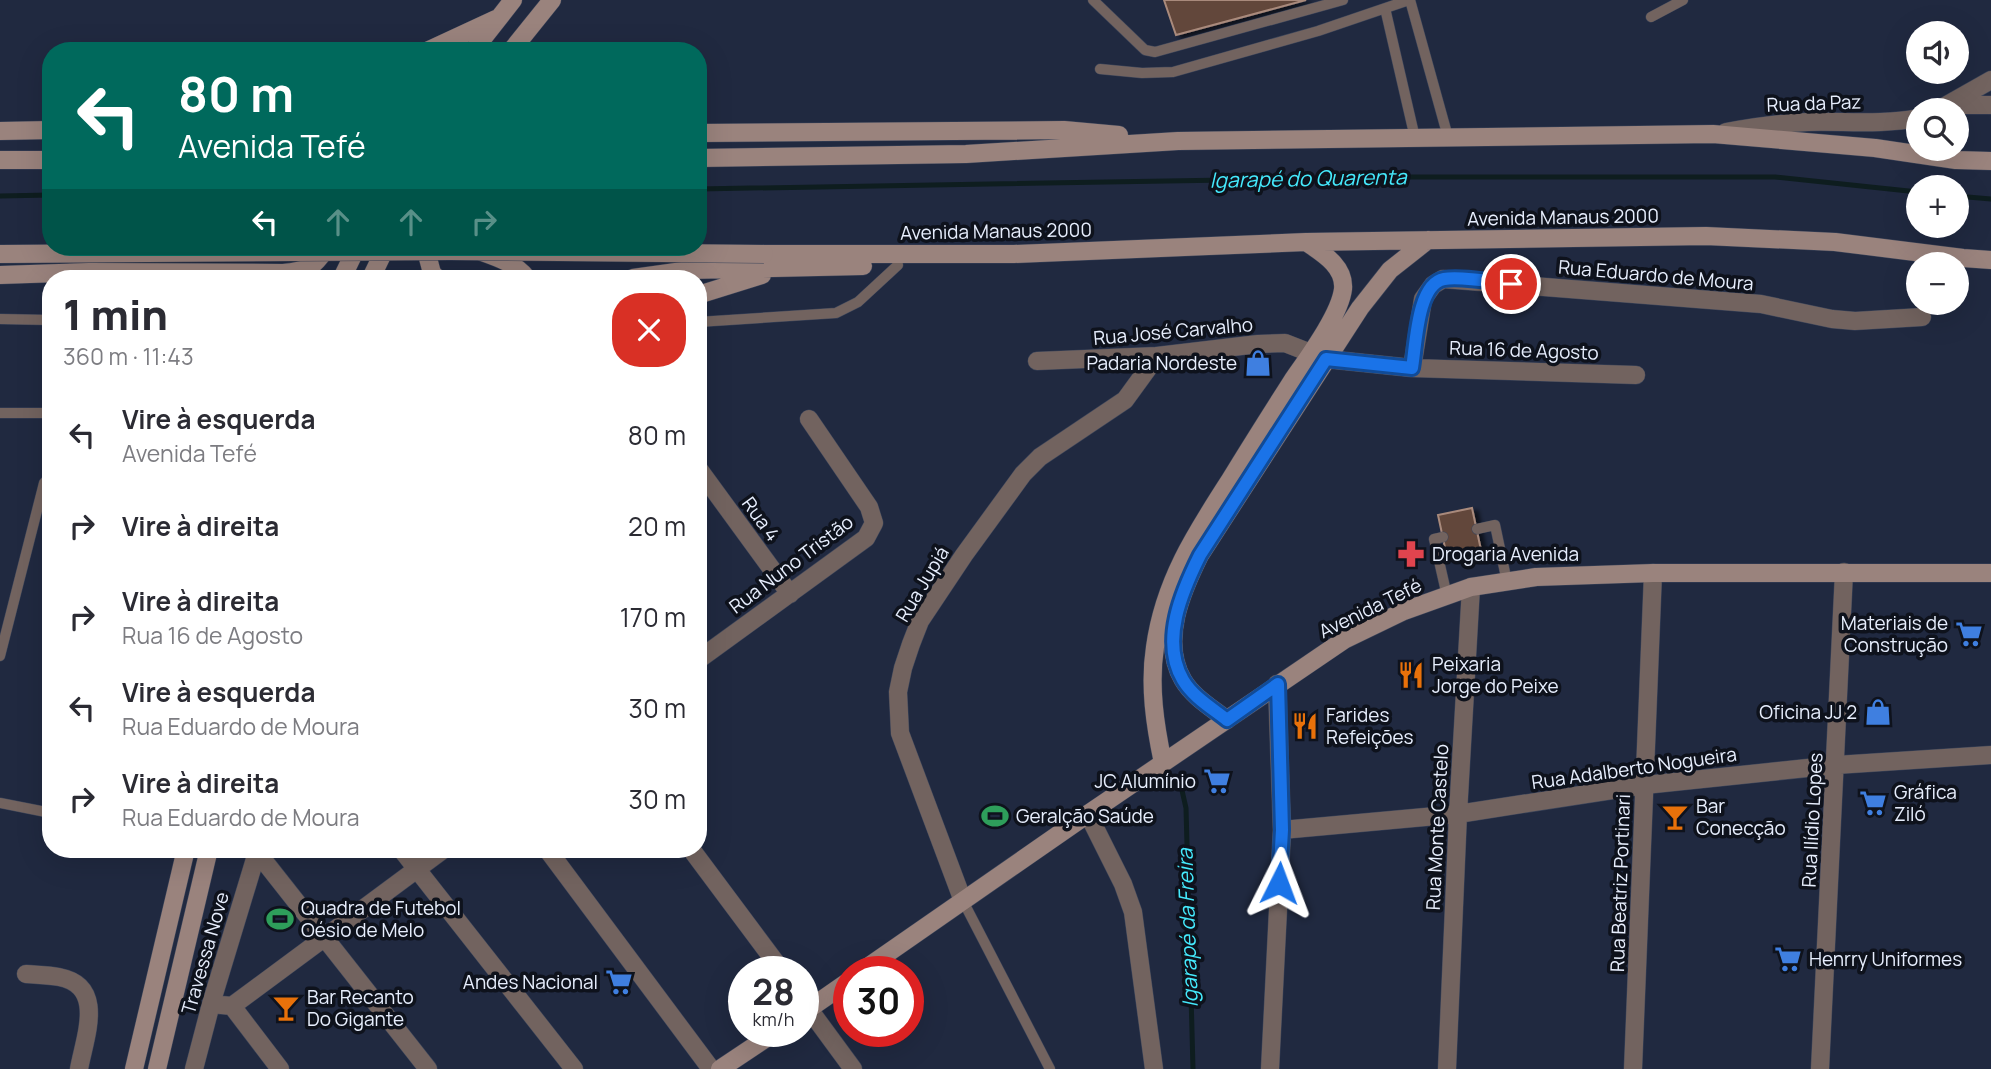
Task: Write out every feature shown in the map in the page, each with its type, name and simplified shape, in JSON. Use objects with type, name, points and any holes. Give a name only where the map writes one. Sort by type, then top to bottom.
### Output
[{"type":"street","points":[[479,42],[513,0]]},
{"type":"street","points":[[518,42],[552,0]]},
{"type":"street","points":[[446,42],[496,19]]},
{"type":"street","points":[[1960,98],[1991,80]]},
{"type":"street","points":[[1969,107],[1991,106]]},
{"type":"street","name":"Rua da Paz","points":[[1713,134],[1765,125],[1906,120]]},
{"type":"street","points":[[0,131],[42,130]]},
{"type":"street","points":[[707,133],[1064,130],[1178,141]]},
{"type":"street","points":[[707,158],[966,154],[1178,141],[1713,134],[1906,150]]},
{"type":"street","points":[[1969,157],[1991,161]]},
{"type":"street","points":[[0,160],[42,160]]},
{"type":"street","name":"Avenida Manaus 2000","points":[[707,254],[1014,254],[1306,242],[1706,236],[1835,242],[1991,260]]},
{"type":"street","points":[[1163,763],[1156,731],[1153,679],[1155,648],[1162,613],[1175,572],[1196,532],[1318,356],[1390,270],[1428,240]]},
{"type":"street","points":[[1227,720],[1196,695],[1183,679],[1175,659],[1177,611],[1200,555],[1318,356],[1341,298],[1343,285],[1338,268],[1328,257],[1306,242]]},
{"type":"street","name":"Avenida Manaus 2000","points":[[0,254],[42,254]]},
{"type":"street","points":[[690,270],[898,265],[1014,254]]},
{"type":"street","points":[[305,270],[313,266],[320,256]]},
{"type":"street","points":[[493,256],[520,270]]},
{"type":"street","points":[[707,292],[789,267]]},
{"type":"street","points":[[0,275],[42,275]]},
{"type":"street","name":"Rua Eduardo de Moura","points":[[1412,368],[1423,299],[1433,285],[1443,279],[1761,304],[1832,319],[1855,321],[1922,317]]},
{"type":"street","name":"Rua José Carvalho","points":[[1037,361],[1157,356],[1284,343],[1318,356]]},
{"type":"street","name":"Rua Jupiá","points":[[963,901],[901,733],[898,692],[911,644],[920,621],[1023,474],[1040,457],[1125,400],[1157,356]]},
{"type":"street","name":"Rua 16 de Agosto","points":[[1318,356],[1412,368],[1636,375]]},
{"type":"street","name":"Rua Nuno Tristão","points":[[707,654],[866,538],[874,523],[869,507],[809,419]]},
{"type":"street","name":"Rua 4","points":[[707,480],[790,594]]},
{"type":"street","name":"Rua Ilídio Lopes","points":[[1820,1069],[1844,572]]},
{"type":"street","name":"Avenida Tefé","points":[[884,956],[1344,640],[1404,611],[1471,587],[1535,577],[1653,573],[1991,573]]},
{"type":"street","name":"Rua Beatriz Portinari","points":[[1633,1069],[1653,573]]},
{"type":"street","name":"Rua Monte Castelo","points":[[1447,1069],[1471,587]]},
{"type":"street","points":[[1269,1069],[1282,830],[1278,684]]},
{"type":"street","name":"Rua Adalberto Nogueira","points":[[1282,830],[1458,814],[1645,785],[1836,765],[1991,755]]},
{"type":"street","points":[[1088,814],[1123,884],[1133,912],[1154,1069]]},
{"type":"street","points":[[134,1069],[184,858]]},
{"type":"street","points":[[157,1069],[207,858]]},
{"type":"street","name":"Travessa Nove","points":[[194,1069],[255,858]]},
{"type":"street","points":[[263,858],[428,1069]]},
{"type":"street","points":[[408,858],[574,1069]]},
{"type":"street","points":[[211,1004],[232,1006],[431,858]]},
{"type":"street","points":[[554,858],[711,1069]]},
{"type":"street","points":[[698,858],[771,956]]},
{"type":"street","points":[[26,974],[60,977],[79,985],[86,992],[89,1011],[79,1069]]},
{"type":"street","points":[[232,1006],[280,1069]]},
{"type":"street","points":[[819,1026],[853,1069]]},
{"type":"street","points":[[732,1066],[756,1047]]},
{"type":"lane","points":[[1093,0],[1145,50],[1155,52],[1343,0]]},
{"type":"lane","points":[[1100,69],[1142,73],[1173,72],[1318,31],[1409,0],[1448,137]]},
{"type":"lane","points":[[1651,17],[1683,0]]},
{"type":"lane","points":[[1385,8],[1415,138]]},
{"type":"lane","points":[[707,321],[836,313],[858,302],[898,265]]},
{"type":"lane","points":[[0,320],[42,320]]},
{"type":"lane","points":[[0,413],[42,413]]},
{"type":"lane","points":[[0,656],[42,490]]},
{"type":"lane","points":[[1477,529],[1495,525],[1507,582]]},
{"type":"lane","points":[[1443,537],[1434,539],[1447,596]]},
{"type":"lane","points":[[0,803],[42,811]]},
{"type":"lane","points":[[963,901],[1050,1069]]},
{"type":"building","points":[[1164,0],[1306,0],[1176,35]]},
{"type":"building","points":[[1472,508],[1481,550],[1447,557],[1438,515]]},
{"type":"waterway","name":"Igarapé do Quarenta","points":[[707,189],[1400,177],[1775,177],[1906,191]]},
{"type":"waterway","name":"Igarapé do Quarenta","points":[[0,196],[42,195]]},
{"type":"waterway","name":"Igarapé do Quarenta","points":[[1969,197],[1991,199]]},
{"type":"waterway","name":"Igarapé da Freira","points":[[1181,786],[1186,808],[1193,1069]]},
{"type":"place","name":"Padaria Nordeste","points":[[1258,363]]},
{"type":"place","name":"Drogaria Avenida","points":[[1411,554]]},
{"type":"place","name":"Materiais de Construção","points":[[1969,634]]},
{"type":"place","name":"Peixaria Jorge do Peixe","points":[[1411,675]]},
{"type":"place","name":"Oficina JJ 2","points":[[1878,712]]},
{"type":"place","name":"Farides Refeições","points":[[1305,726]]},
{"type":"place","name":"JC Alumínio","points":[[1217,781]]},
{"type":"place","name":"Gráfica Ziló","points":[[1873,803]]},
{"type":"place","name":"Geralção Saúde","points":[[995,816]]},
{"type":"place","name":"Bar Conecção","points":[[1675,817]]},
{"type":"place","name":"Quadra de Futebol Oésio de Melo","points":[[280,919]]},
{"type":"place","name":"Henrry Uniformes","points":[[1788,959]]},
{"type":"place","name":"Andes Nacional","points":[[619,982]]},
{"type":"place","name":"Bar Recanto Do Gigante","points":[[286,1008]]},
{"type":"route","points":[[1279,883],[1282,830],[1278,684],[1227,720],[1196,695],[1183,679],[1175,659],[1177,611],[1186,584],[1200,555],[1326,359],[1412,368],[1423,299],[1427,290],[1443,279],[1511,284]]}]
